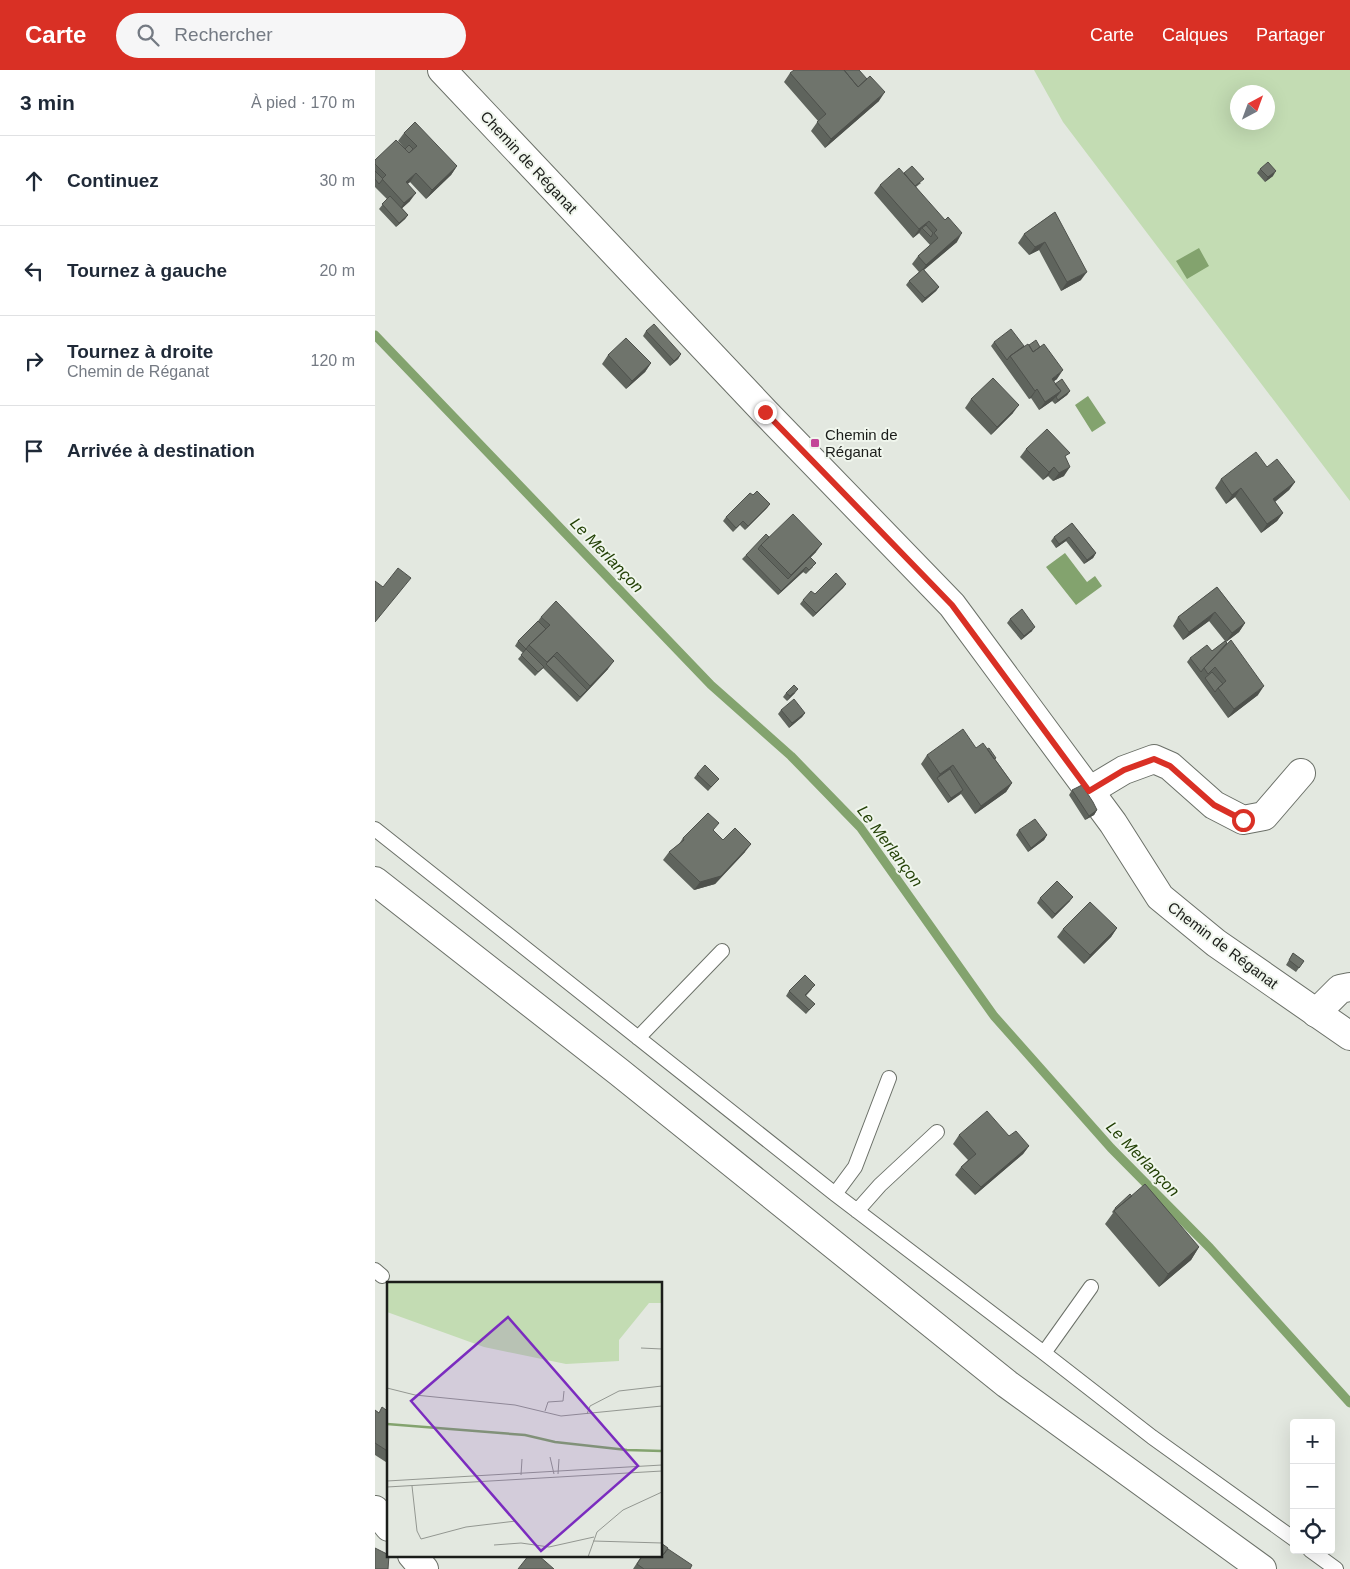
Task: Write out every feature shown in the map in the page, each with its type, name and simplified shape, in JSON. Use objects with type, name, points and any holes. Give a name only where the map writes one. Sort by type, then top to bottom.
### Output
[{"type":"street","name":"Chemin de Réganat","points":[[442,70],[765,412],[952,605],[1113,823],[1160,897],[1216,943],[1350,1036]]},
{"type":"street","points":[[1089,791],[1124,770],[1154,759],[1170,766],[1214,805],[1243,820],[1264,816],[1301,773]]},
{"type":"street","points":[[375,881],[619,1072],[1007,1384],[1262,1569]]},
{"type":"street","points":[[1317,1014],[1340,989],[1350,987]]},
{"type":"street","points":[[375,1510],[387,1525]]},
{"type":"street","points":[[413,1556],[424,1569]]},
{"type":"lane","points":[[375,828],[835,1194],[1152,1438],[1290,1536]]},
{"type":"lane","points":[[638,1038],[723,951]]},
{"type":"lane","points":[[835,1194],[855,1167],[889,1078]]},
{"type":"lane","points":[[857,1211],[880,1185],[937,1132]]},
{"type":"lane","points":[[1044,1353],[1091,1287]]},
{"type":"lane","points":[[1315,1554],[1336,1569]]},
{"type":"shaded area","points":[[1034,70],[1350,70],[1350,501],[1063,122]]},
{"type":"shaded area","points":[[1199,248],[1209,266],[1187,279],[1176,261]]},
{"type":"shaded area","points":[[1088,396],[1106,423],[1092,432],[1075,405]]},
{"type":"shaded area","points":[[1065,553],[1087,582],[1095,576],[1102,586],[1076,605],[1046,567]]},
{"type":"building","points":[[794,70],[844,70],[858,87],[870,76],[885,92],[831,139],[817,122],[826,114],[790,73]]},
{"type":"building","points":[[844,70],[859,70],[867,79],[858,87]]},
{"type":"building","points":[[415,122],[457,166],[432,190],[416,173],[406,182],[416,193],[404,203],[382,179],[386,175],[375,164],[375,160],[396,140],[409,153],[417,146],[404,133]]},
{"type":"building","points":[[409,145],[413,149],[409,153],[405,149]]},
{"type":"building","points":[[1268,162],[1276,171],[1268,177],[1260,169]]},
{"type":"building","points":[[912,166],[924,179],[915,186],[904,173]]},
{"type":"building","points":[[899,168],[945,220],[948,217],[962,233],[926,265],[918,256],[938,238],[934,233],[937,230],[929,221],[919,229],[880,185]]},
{"type":"building","points":[[375,171],[383,179],[379,184],[375,179]]},
{"type":"building","points":[[390,196],[408,215],[399,223],[382,204]]},
{"type":"building","points":[[1055,212],[1087,272],[1067,282],[1045,242],[1035,247],[1024,234]]},
{"type":"building","points":[[926,225],[933,233],[931,237],[922,228]]},
{"type":"building","points":[[923,269],[939,287],[925,298],[909,281]]},
{"type":"building","points":[[654,324],[681,354],[674,361],[646,331]]},
{"type":"building","points":[[1011,329],[1024,346],[1007,360],[994,342]]},
{"type":"building","points":[[626,338],[651,363],[632,381],[608,355]]},
{"type":"building","points":[[1036,340],[1040,347],[1033,352],[1029,345]]},
{"type":"building","points":[[1028,344],[1033,352],[1044,344],[1063,370],[1052,379],[1061,391],[1045,402],[1037,389],[1035,391],[1010,356]]},
{"type":"building","points":[[993,378],[1019,405],[997,427],[971,399]]},
{"type":"building","points":[[1062,379],[1070,391],[1058,400],[1056,397],[1061,391],[1055,384]]},
{"type":"building","points":[[1047,429],[1070,453],[1065,456],[1070,467],[1059,473],[1054,467],[1049,472],[1026,449]]},
{"type":"building","points":[[1256,452],[1267,467],[1277,459],[1295,482],[1273,499],[1283,513],[1267,524],[1241,488],[1232,495],[1221,479]]},
{"type":"building","points":[[757,491],[770,504],[748,526],[743,521],[736,528],[726,517],[750,493],[753,495]]},
{"type":"building","points":[[793,514],[822,544],[791,575],[761,545]]},
{"type":"building","points":[[1072,523],[1096,553],[1087,560],[1069,537],[1059,544],[1054,537]]},
{"type":"building","points":[[766,534],[769,537],[758,549],[788,579],[810,557],[816,563],[809,570],[806,567],[781,591],[746,555]]},
{"type":"building","points":[[398,568],[411,578],[375,622],[375,581],[383,587]]},
{"type":"building","points":[[836,573],[846,584],[816,613],[803,600],[811,591],[815,594]]},
{"type":"building","points":[[1217,587],[1245,623],[1232,633],[1215,612],[1189,632],[1178,617]]},
{"type":"building","points":[[556,601],[614,661],[590,686],[557,652],[547,662],[529,645],[550,625],[541,617]]},
{"type":"building","points":[[1022,609],[1035,627],[1024,636],[1010,619]]},
{"type":"building","points":[[538,621],[546,629],[526,649],[518,641]]},
{"type":"building","points":[[1231,640],[1264,686],[1234,709],[1218,688],[1226,681],[1215,667],[1208,674],[1204,668]]},
{"type":"building","points":[[1225,641],[1227,643],[1201,672],[1190,658],[1207,645],[1212,651]]},
{"type":"building","points":[[526,649],[544,667],[538,672],[521,655]]},
{"type":"building","points":[[554,656],[587,690],[580,697],[546,664]]},
{"type":"building","points":[[1212,672],[1223,684],[1215,692],[1205,678]]},
{"type":"building","points":[[794,685],[798,689],[790,696],[786,693]]},
{"type":"building","points":[[794,699],[805,713],[792,723],[781,710]]},
{"type":"building","points":[[963,729],[976,748],[983,743],[1012,783],[981,806],[953,765],[940,774],[927,755]]},
{"type":"building","points":[[989,748],[996,758],[994,759],[987,749]]},
{"type":"building","points":[[705,765],[719,779],[711,787],[697,774]]},
{"type":"building","points":[[950,769],[963,790],[951,798],[937,778]]},
{"type":"building","points":[[1082,785],[1097,810],[1089,816],[1072,790]]},
{"type":"building","points":[[708,813],[719,823],[713,830],[723,840],[735,828],[751,844],[721,876],[700,882],[669,852],[684,840],[683,838]]},
{"type":"building","points":[[1035,819],[1047,835],[1031,848],[1019,830]]},
{"type":"building","points":[[1057,881],[1073,897],[1055,914],[1040,898]]},
{"type":"building","points":[[1090,902],[1117,928],[1090,955],[1063,929]]},
{"type":"building","points":[[1293,953],[1304,961],[1299,968],[1289,960]]},
{"type":"building","points":[[805,975],[815,985],[805,995],[815,1004],[809,1010],[789,991]]},
{"type":"building","points":[[987,1111],[1009,1136],[1016,1131],[1029,1146],[981,1187],[961,1167],[976,1154],[959,1135]]},
{"type":"building","points":[[1145,1184],[1199,1247],[1168,1274],[1114,1211]]},
{"type":"building","points":[[1130,1194],[1132,1196],[1115,1208]]},
{"type":"building","points":[[382,1407],[387,1411],[387,1451],[375,1443],[375,1410],[379,1413]]},
{"type":"building","points":[[663,1544],[668,1548],[663,1555]]},
{"type":"building","points":[[375,1548],[389,1556],[388,1569],[375,1569]]},
{"type":"building","points":[[668,1549],[692,1565],[690,1569],[644,1569],[637,1564],[642,1556],[663,1555]]},
{"type":"building","points":[[528,1556],[539,1556],[554,1569],[518,1569]]},
{"type":"waterway","name":"Le Merlançon","points":[[375,335],[711,685],[791,756],[860,827],[994,1016],[1111,1148],[1210,1248],[1350,1403]]},
{"type":"place","name":"Chemin de Réganat","points":[[815,443]]},
{"type":"route","points":[[765,412],[952,605],[1089,791],[1124,770],[1154,759],[1170,766],[1214,805],[1243,820]]}]
